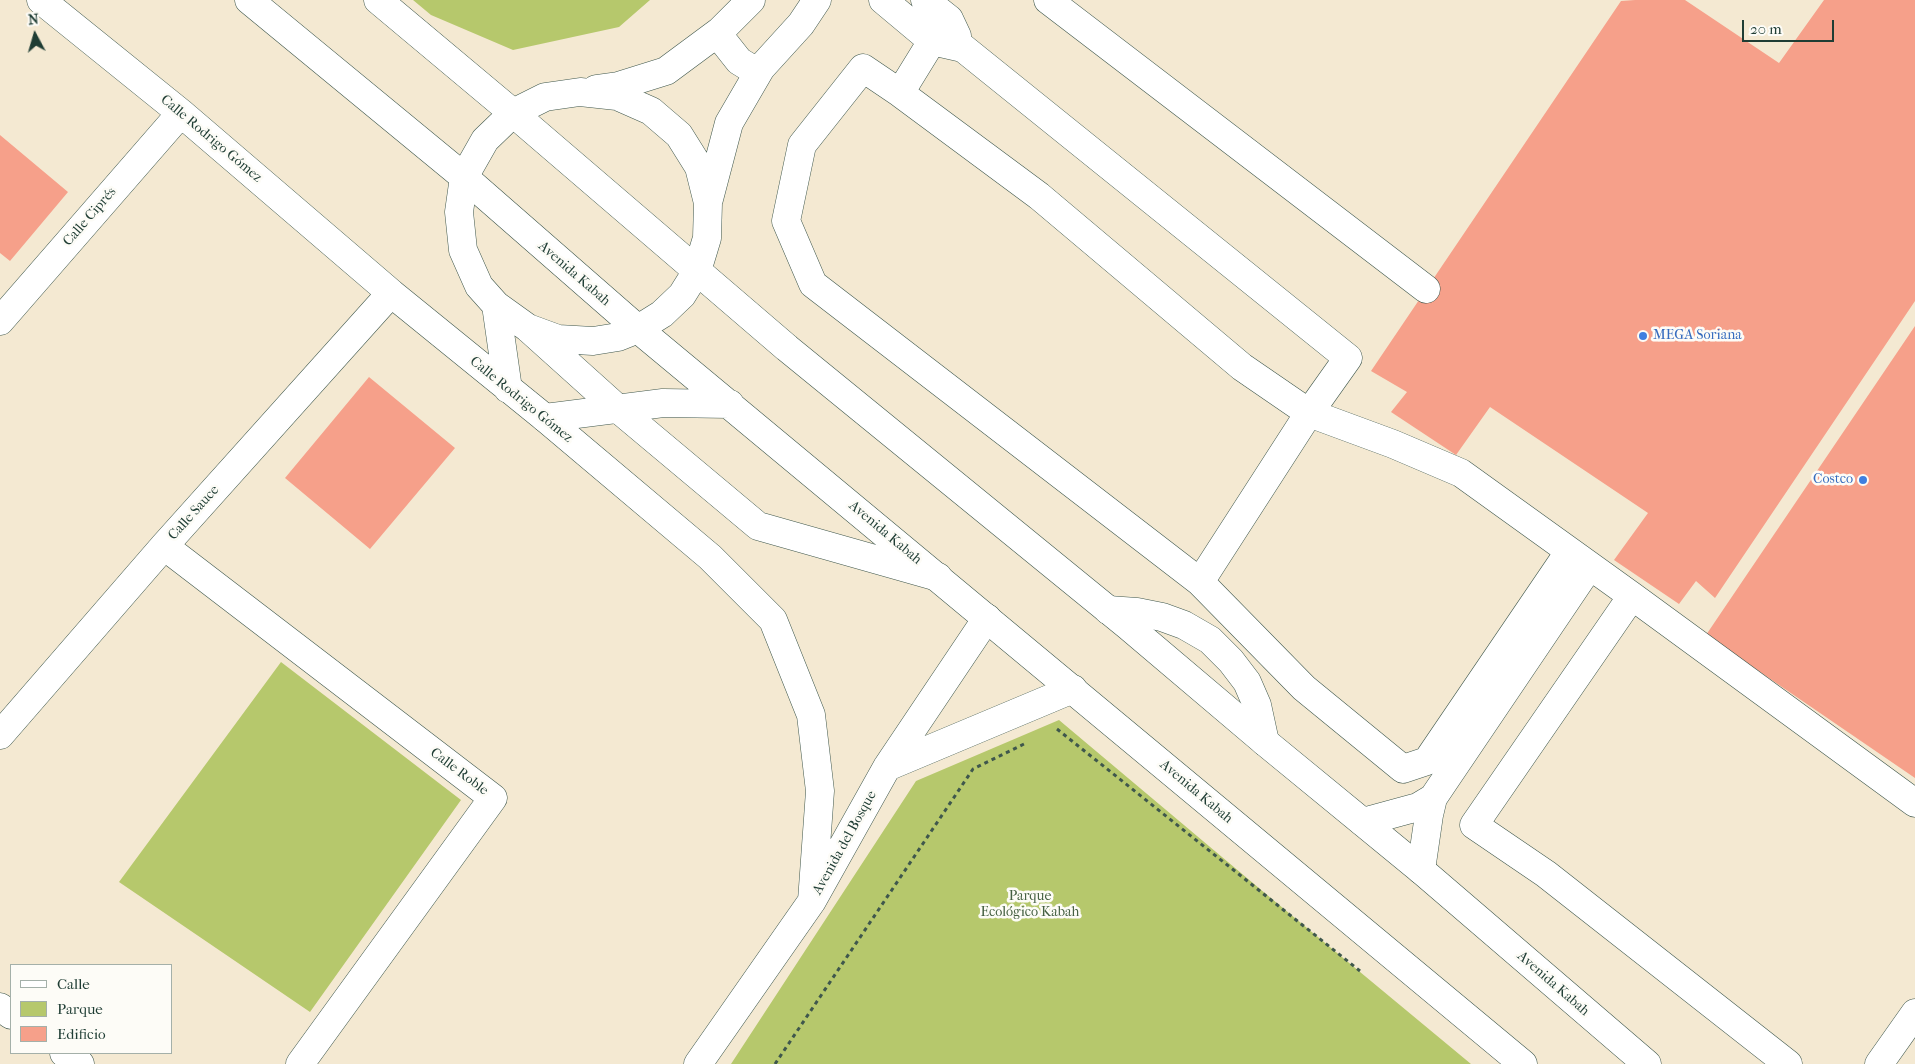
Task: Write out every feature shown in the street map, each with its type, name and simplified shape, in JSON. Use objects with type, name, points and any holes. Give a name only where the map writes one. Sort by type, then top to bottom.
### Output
[{"type":"street","name":"Calle Rodrigo Gómez","points":[[42,0],[181,114],[391,293],[545,418],[710,557],[773,620],[811,715],[820,792],[812,901]]},
{"type":"street","name":"Avenida Kabah","points":[[249,0],[464,178],[638,329],[1523,1064]]},
{"type":"street","name":"Avenida Kabah","points":[[378,0],[787,348],[1108,610],[1421,870],[1646,1064]]},
{"type":"street","points":[[750,0],[720,31],[666,71],[618,86],[545,98],[513,113],[485,140],[464,178],[458,212],[462,250],[479,286],[496,305],[528,328],[617,408],[758,526],[938,578]]},
{"type":"street","points":[[528,328],[558,339],[593,341],[618,336],[638,329],[662,314],[682,294],[697,271],[707,238],[708,203],[729,123],[762,68],[801,24],[817,0]]},
{"type":"street","points":[[883,0],[932,41],[962,48],[1348,358],[1309,413],[1200,582]]},
{"type":"street","points":[[924,0],[949,19],[962,48]]},
{"type":"street","points":[[1048,0],[1426,289]]},
{"type":"street","points":[[900,93],[932,41],[949,19]]},
{"type":"street","points":[[720,31],[724,42],[739,60],[752,70],[762,68]]},
{"type":"street","points":[[1579,559],[1427,761],[1403,769],[1304,688],[1200,582],[813,284],[786,221],[802,144],[862,68],[900,93],[1039,196],[1242,367],[1309,413],[1393,444],[1461,473],[1632,596],[1915,804]]},
{"type":"street","points":[[580,92],[617,96],[651,111],[680,135],[699,167],[708,203]]},
{"type":"street","name":"Calle Ciprés","points":[[0,321],[181,114]]},
{"type":"street","name":"Calle Sauce","points":[[0,735],[164,546],[391,293]]},
{"type":"street","points":[[496,305],[508,389]]},
{"type":"street","points":[[545,418],[663,403],[730,404]]},
{"type":"street","name":"Calle Roble","points":[[164,546],[493,798],[300,1064]]},
{"type":"street","points":[[1421,870],[1433,798],[1579,559]]},
{"type":"street","points":[[1632,596],[1474,825],[1546,874],[1788,1064]]},
{"type":"street","points":[[1108,610],[1136,612],[1162,617],[1184,625],[1210,640],[1231,661],[1247,682],[1257,705],[1265,742]]},
{"type":"street","name":"Avenida del Bosque","points":[[698,1064],[812,901],[887,767],[987,618]]},
{"type":"street","points":[[887,767],[1073,689]]},
{"type":"street","points":[[1363,822],[1418,807],[1433,798]]},
{"type":"street","points":[[1879,1064],[1915,1013]]},
{"type":"street","points":[[65,1054],[80,1064]]},
{"type":"path","points":[[1049,732],[1058,728],[1368,977]]},
{"type":"path","points":[[775,1064],[973,769],[1032,740]]},
{"type":"green space","points":[[413,0],[650,0],[619,27],[513,50],[431,15]]},
{"type":"green space","points":[[281,662],[461,800],[310,1012],[119,882]]},
{"type":"green space","name":"Parque Ecológico Kabah","points":[[1059,720],[1471,1064],[731,1064],[916,781]]},
{"type":"building","name":"MEGA Soriana","points":[[1685,0],[1779,63],[1824,0],[1915,0],[1915,301],[1715,598],[1696,581],[1679,604],[1614,560],[1648,513],[1490,407],[1456,455],[1391,412],[1407,392],[1371,371],[1621,1]]},
{"type":"building","points":[[0,135],[68,192],[10,261],[0,253]]},
{"type":"building","name":"Costco","points":[[1915,326],[1915,778],[1706,635]]},
{"type":"building","points":[[369,377],[455,448],[370,549],[285,478]]},
{"type":"place","name":"MEGA Soriana","points":[[1643,336]]},
{"type":"place","name":"Costco","points":[[1863,480]]}]
